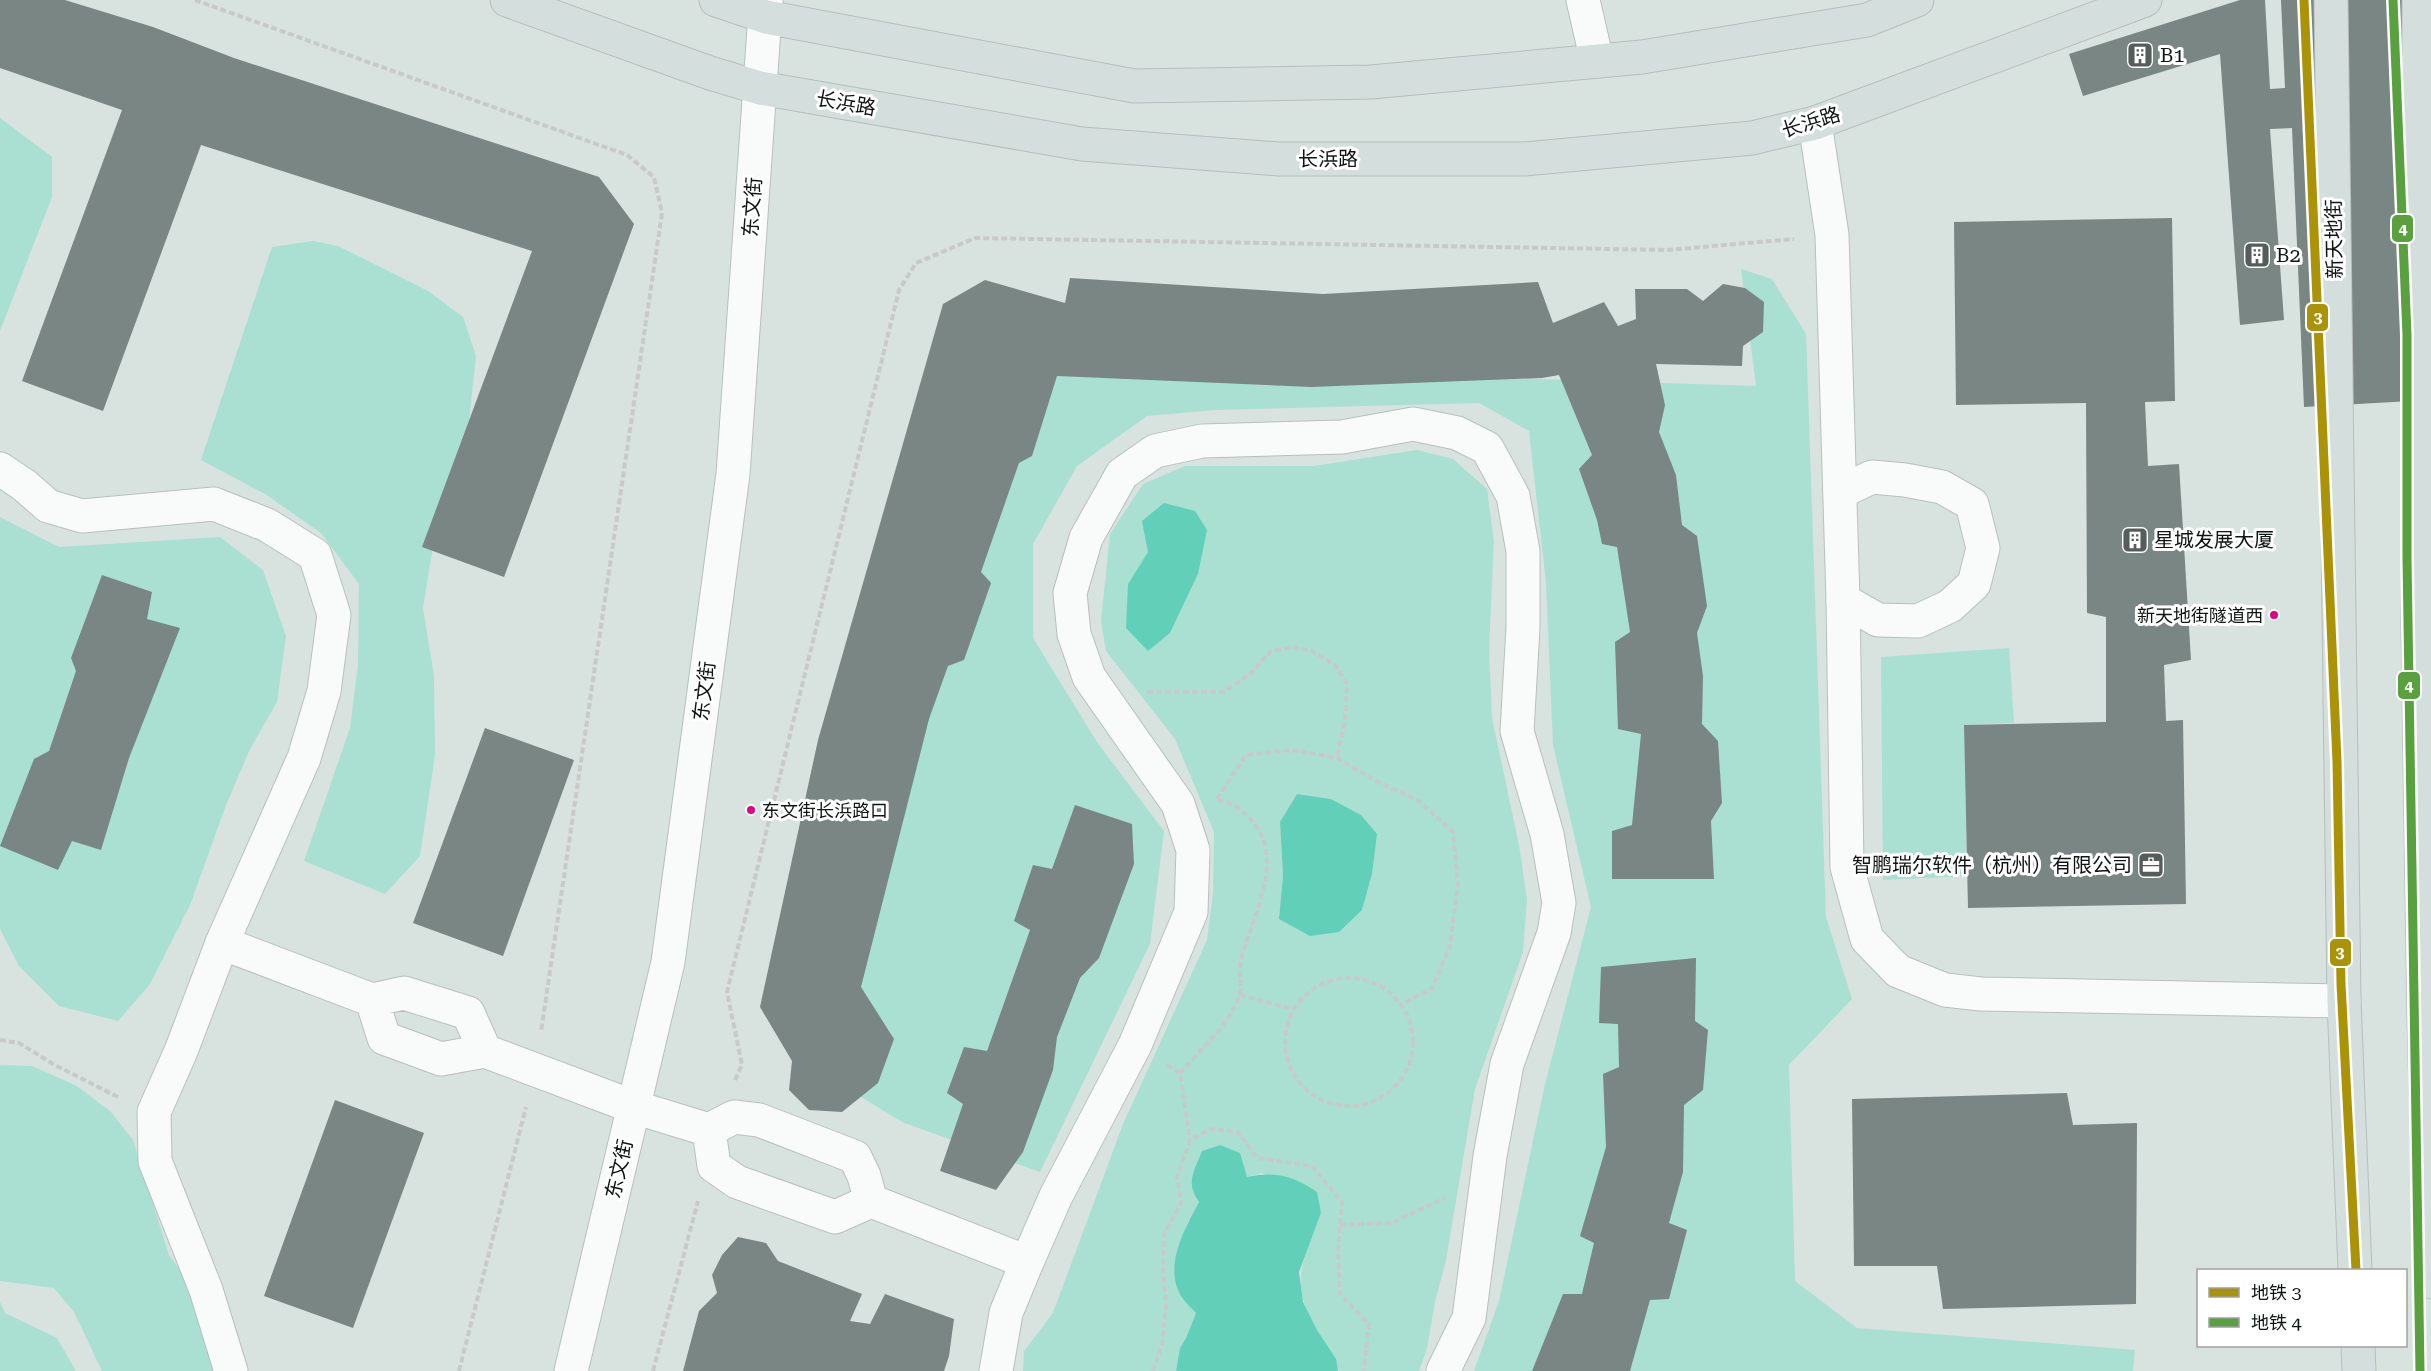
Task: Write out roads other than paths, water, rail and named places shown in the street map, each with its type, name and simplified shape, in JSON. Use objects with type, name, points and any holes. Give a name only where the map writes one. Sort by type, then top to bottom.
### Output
[{"type":"main road","name":"长浜路","points":[[507,0],[710,73],[760,88],[1082,144],[1279,159],[1524,159],[1752,138],[1815,123],[2145,0]]},
{"type":"main road","points":[[716,0],[1134,86],[1371,82],[1642,57],[1867,20],[1917,0]]},
{"type":"main road","name":"新天地街","points":[[2331,0],[2344,1001],[2355,1269]]},
{"type":"main road","points":[[2419,0],[2425,627],[2424,1017],[2431,1282]]},
{"type":"main road","points":[[2358,1347],[2359,1371]]},
{"type":"street","points":[[1583,0],[1597,61]]},
{"type":"street","name":"东文街","points":[[571,1371],[668,962],[733,474],[766,9]]},
{"type":"street","points":[[1815,123],[1832,235],[1843,600],[1846,867],[1867,939],[1898,971],[1945,990],[1981,994],[2344,1001]]},
{"type":"street","points":[[996,1371],[1006,1313],[1056,1196],[1135,1045],[1191,912],[1193,850],[1178,804],[1089,677],[1074,634],[1070,593],[1086,538],[1122,474],[1155,451],[1202,441],[1342,437],[1413,424],[1457,433],[1487,448],[1513,496],[1523,550],[1523,628],[1517,731],[1547,834],[1559,903],[1554,933],[1507,1064],[1486,1185],[1469,1318],[1443,1371]]},
{"type":"street","points":[[0,469],[24,485],[48,506],[82,516],[214,504],[267,525],[315,555],[334,615],[324,691],[304,758],[222,943],[181,1051],[153,1112],[155,1161],[206,1290],[231,1371]]},
{"type":"street","points":[[1840,492],[1872,477],[1942,487],[1972,504],[1983,548],[1974,584],[1950,606],[1918,621],[1878,620],[1843,600]]},
{"type":"street","points":[[222,943],[372,1000],[404,993],[468,1013],[485,1051]]},
{"type":"street","points":[[372,1000],[384,1038],[441,1059],[485,1051],[634,1107],[709,1130],[734,1118],[759,1120],[855,1157],[864,1176],[871,1201]]},
{"type":"street","points":[[709,1130],[714,1166],[737,1182],[835,1217],[871,1201],[1028,1262]]},
{"type":"metro line","name":"3","points":[[2304,0],[2337,762],[2341,984],[2356,1269]]},
{"type":"metro line","name":"4","points":[[2393,0],[2407,335],[2407,559],[2420,1371]]},
{"type":"place","name":"B1","points":[[2140,55]]},
{"type":"place","name":"B2","points":[[2257,255]]},
{"type":"place","name":"星城发展大厦","points":[[2135,540]]},
{"type":"place","name":"新天地街隧道西","points":[[2274,615]]},
{"type":"place","name":"东文街长浜路口","points":[[751,810]]},
{"type":"place","name":"智鹏瑞尔软件（杭州）有限公司","points":[[2151,865]]}]
